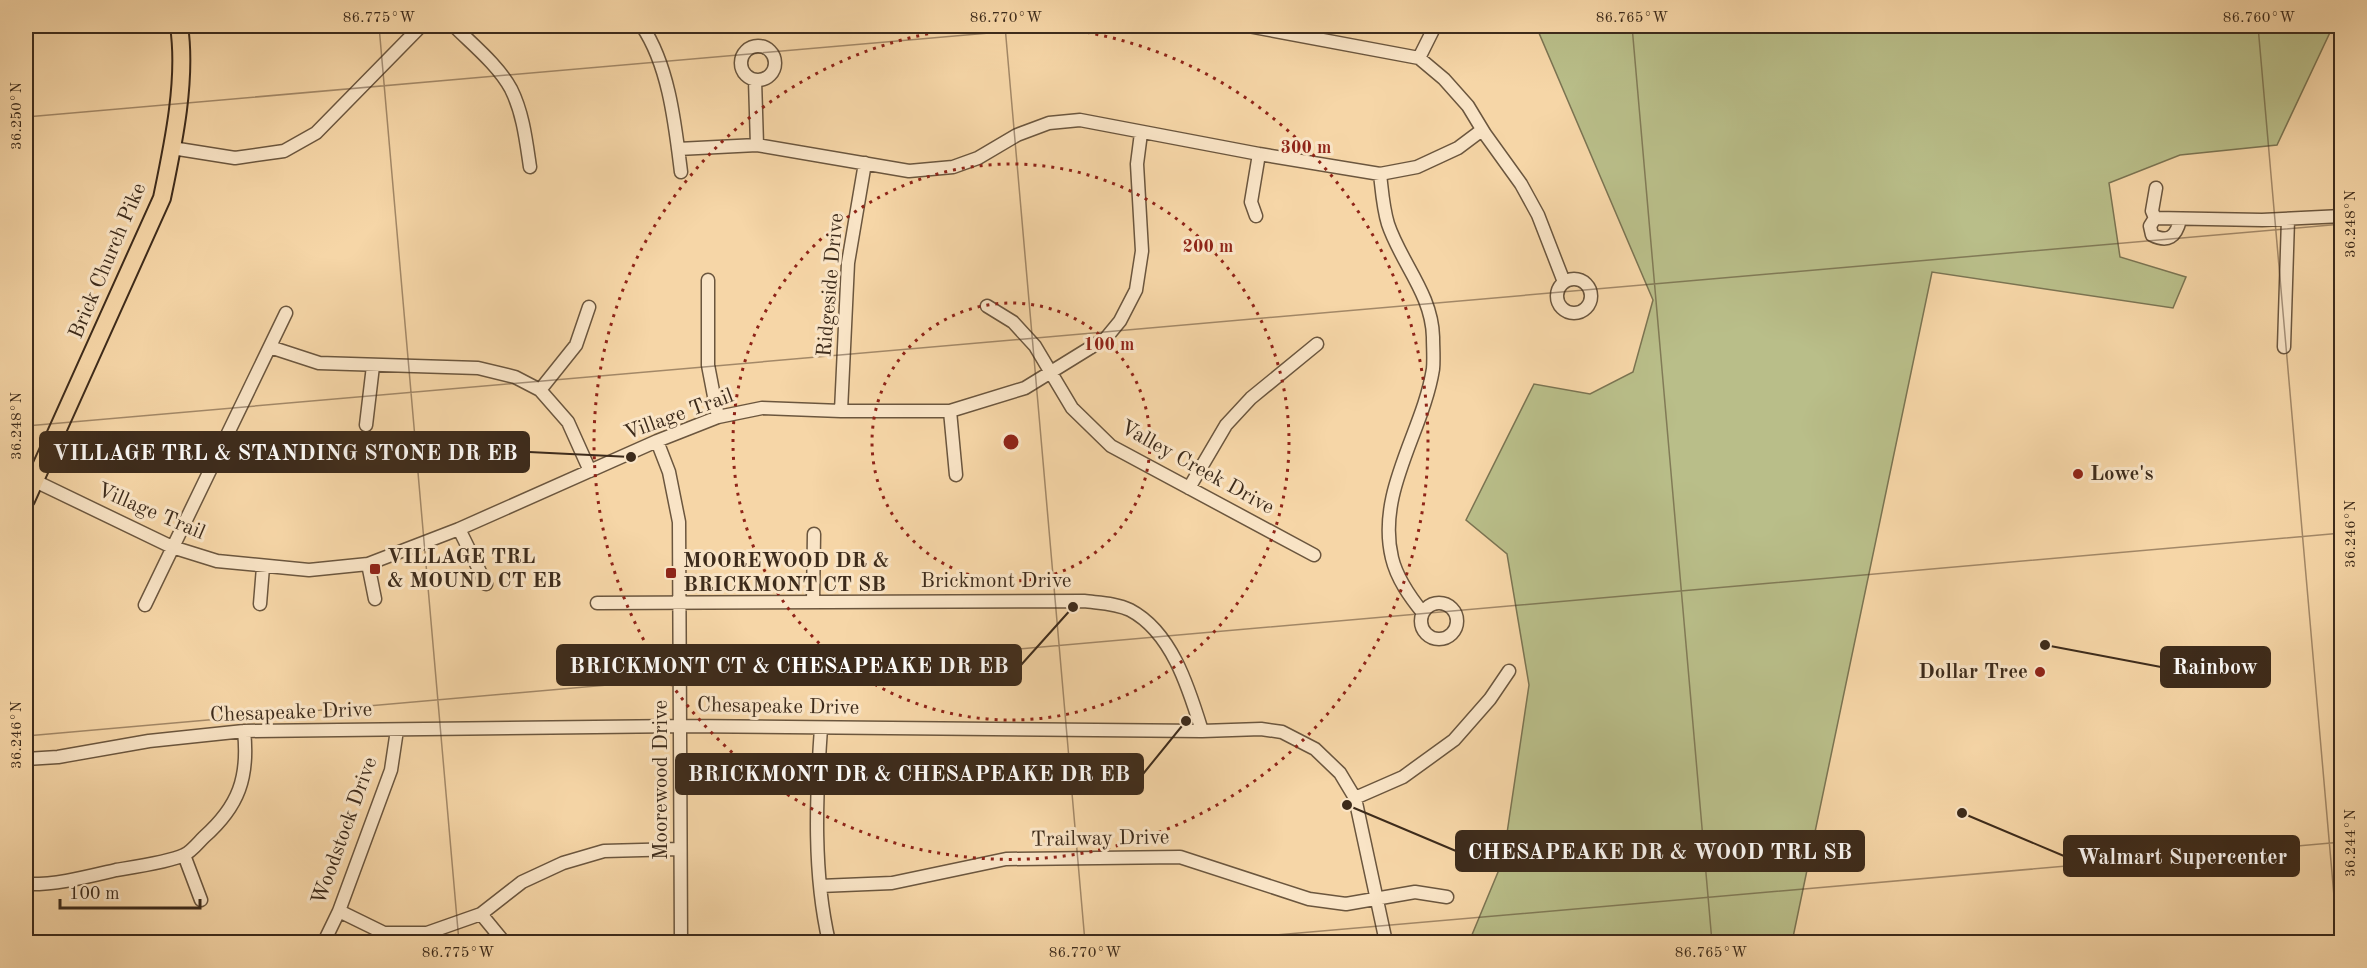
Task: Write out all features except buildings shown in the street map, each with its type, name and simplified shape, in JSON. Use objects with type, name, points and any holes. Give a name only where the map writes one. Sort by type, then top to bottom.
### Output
[{"type":"main road","name":"Brick Church Pike","points":[[26,500],[162,198],[172,148],[180,77],[181,42],[178,26]]},
{"type":"street","points":[[172,148],[235,158],[284,151],[316,133],[422,26]]},
{"type":"street","points":[[454,26],[484,55],[510,87],[524,128],[530,167]]},
{"type":"street","points":[[642,26],[649,35],[672,100],[681,172]]},
{"type":"street","points":[[1248,26],[1419,58],[1444,79],[1468,106],[1482,130],[1521,184],[1538,215],[1564,282]]},
{"type":"street","points":[[1419,58],[1435,26]]},
{"type":"street","points":[[755,80],[757,145]]},
{"type":"street","points":[[678,149],[757,145],[909,171],[953,167],[978,158],[1017,135],[1057,122],[1080,120],[1142,133],[1380,174],[1418,167],[1458,148],[1482,130]]},
{"type":"street","name":"Village Trail","points":[[35,481],[172,547],[217,561],[309,570],[368,564],[459,529],[657,441],[718,417],[762,408],[950,411],[1025,388],[1106,338],[1120,321],[1136,290],[1142,251],[1137,164],[1142,133]]},
{"type":"street","points":[[1256,216],[1251,202],[1259,154]]},
{"type":"street","name":"Ridgeside Drive","points":[[841,411],[848,263],[865,163]]},
{"type":"street","points":[[1380,174],[1388,224],[1428,305],[1433,334],[1433,368],[1389,513],[1392,558],[1401,580],[1423,613]]},
{"type":"street","points":[[2155,218],[2152,211],[2156,188]]},
{"type":"street","points":[[2155,218],[2180,220],[2288,219],[2342,216]]},
{"type":"street","points":[[2155,218],[2150,226],[2152,235],[2160,239],[2171,238],[2177,232],[2180,220]]},
{"type":"street","points":[[2284,347],[2288,219]]},
{"type":"street","points":[[708,280],[708,365],[718,417]]},
{"type":"street","name":"Valley Creek Drive","points":[[987,306],[1014,322],[1035,346],[1072,408],[1111,446],[1314,555]]},
{"type":"street","points":[[540,390],[576,345],[589,308]]},
{"type":"street","points":[[146,605],[286,314]]},
{"type":"street","points":[[1190,488],[1226,425],[1251,398],[1317,344]]},
{"type":"street","points":[[270,346],[319,363],[478,368],[515,377],[540,390],[568,422],[590,471]]},
{"type":"street","points":[[366,425],[373,366]]},
{"type":"street","points":[[950,411],[956,475]]},
{"type":"street","name":"Moorewood Drive","points":[[657,441],[669,472],[679,522],[681,942]]},
{"type":"street","points":[[459,529],[486,584]]},
{"type":"street","points":[[813,601],[814,534]]},
{"type":"street","points":[[368,564],[375,599]]},
{"type":"street","points":[[260,604],[263,567]]},
{"type":"street","name":"Brickmont Drive","points":[[597,603],[1084,601],[1129,610],[1148,624],[1168,649],[1187,681],[1202,731]]},
{"type":"street","points":[[1355,798],[1403,777],[1454,740],[1490,699],[1509,671]]},
{"type":"street","name":"Chesapeake Drive","points":[[26,759],[58,757],[149,741],[244,731],[681,726],[1202,731],[1261,729],[1282,732],[1315,749],[1340,773],[1355,798],[1386,942]]},
{"type":"street","points":[[821,728],[816,790],[821,911],[829,942]]},
{"type":"street","name":"Woodstock Drive","points":[[324,942],[339,911],[391,770],[397,730]]},
{"type":"street","points":[[26,884],[44,885],[84,878],[184,855],[219,824],[231,809],[243,781],[247,756],[244,731]]},
{"type":"street","points":[[339,911],[384,933],[428,933],[481,914],[522,882],[563,863],[604,851],[680,849]]},
{"type":"street","points":[[184,855],[201,900]]},
{"type":"street","name":"Trailway Drive","points":[[820,886],[892,883],[1006,859],[1180,857],[1309,899],[1346,904],[1415,892],[1447,897]]},
{"type":"street","points":[[481,914],[504,942]]},
{"type":"green space","points":[[1539,26],[2333,26],[2277,145],[2180,155],[2109,183],[2120,257],[2186,277],[2173,308],[1932,272],[1792,942],[1469,942],[1503,860],[1529,685],[1507,554],[1466,520],[1534,384],[1590,394],[1633,372],[1653,300],[1539,33]]},
{"type":"place","name":"VILLAGE TRL & STANDING STONE DR EB","points":[[631,457]]},
{"type":"place","name":"Lowe's","points":[[2078,474]]},
{"type":"place","name":"VILLAGE TRL & MOUND CT EB","points":[[375,569]]},
{"type":"place","name":"MOOREWOOD DR & BRICKMONT CT SB","points":[[671,573]]},
{"type":"place","name":"BRICKMONT CT & CHESAPEAKE DR EB","points":[[1073,607]]},
{"type":"place","name":"Rainbow","points":[[2045,645]]},
{"type":"place","name":"Dollar Tree","points":[[2040,672]]},
{"type":"place","name":"BRICKMONT DR & CHESAPEAKE DR EB","points":[[1186,721]]},
{"type":"place","name":"CHESAPEAKE DR & WOOD TRL SB","points":[[1347,805]]},
{"type":"place","name":"Walmart Supercenter","points":[[1962,813]]}]
